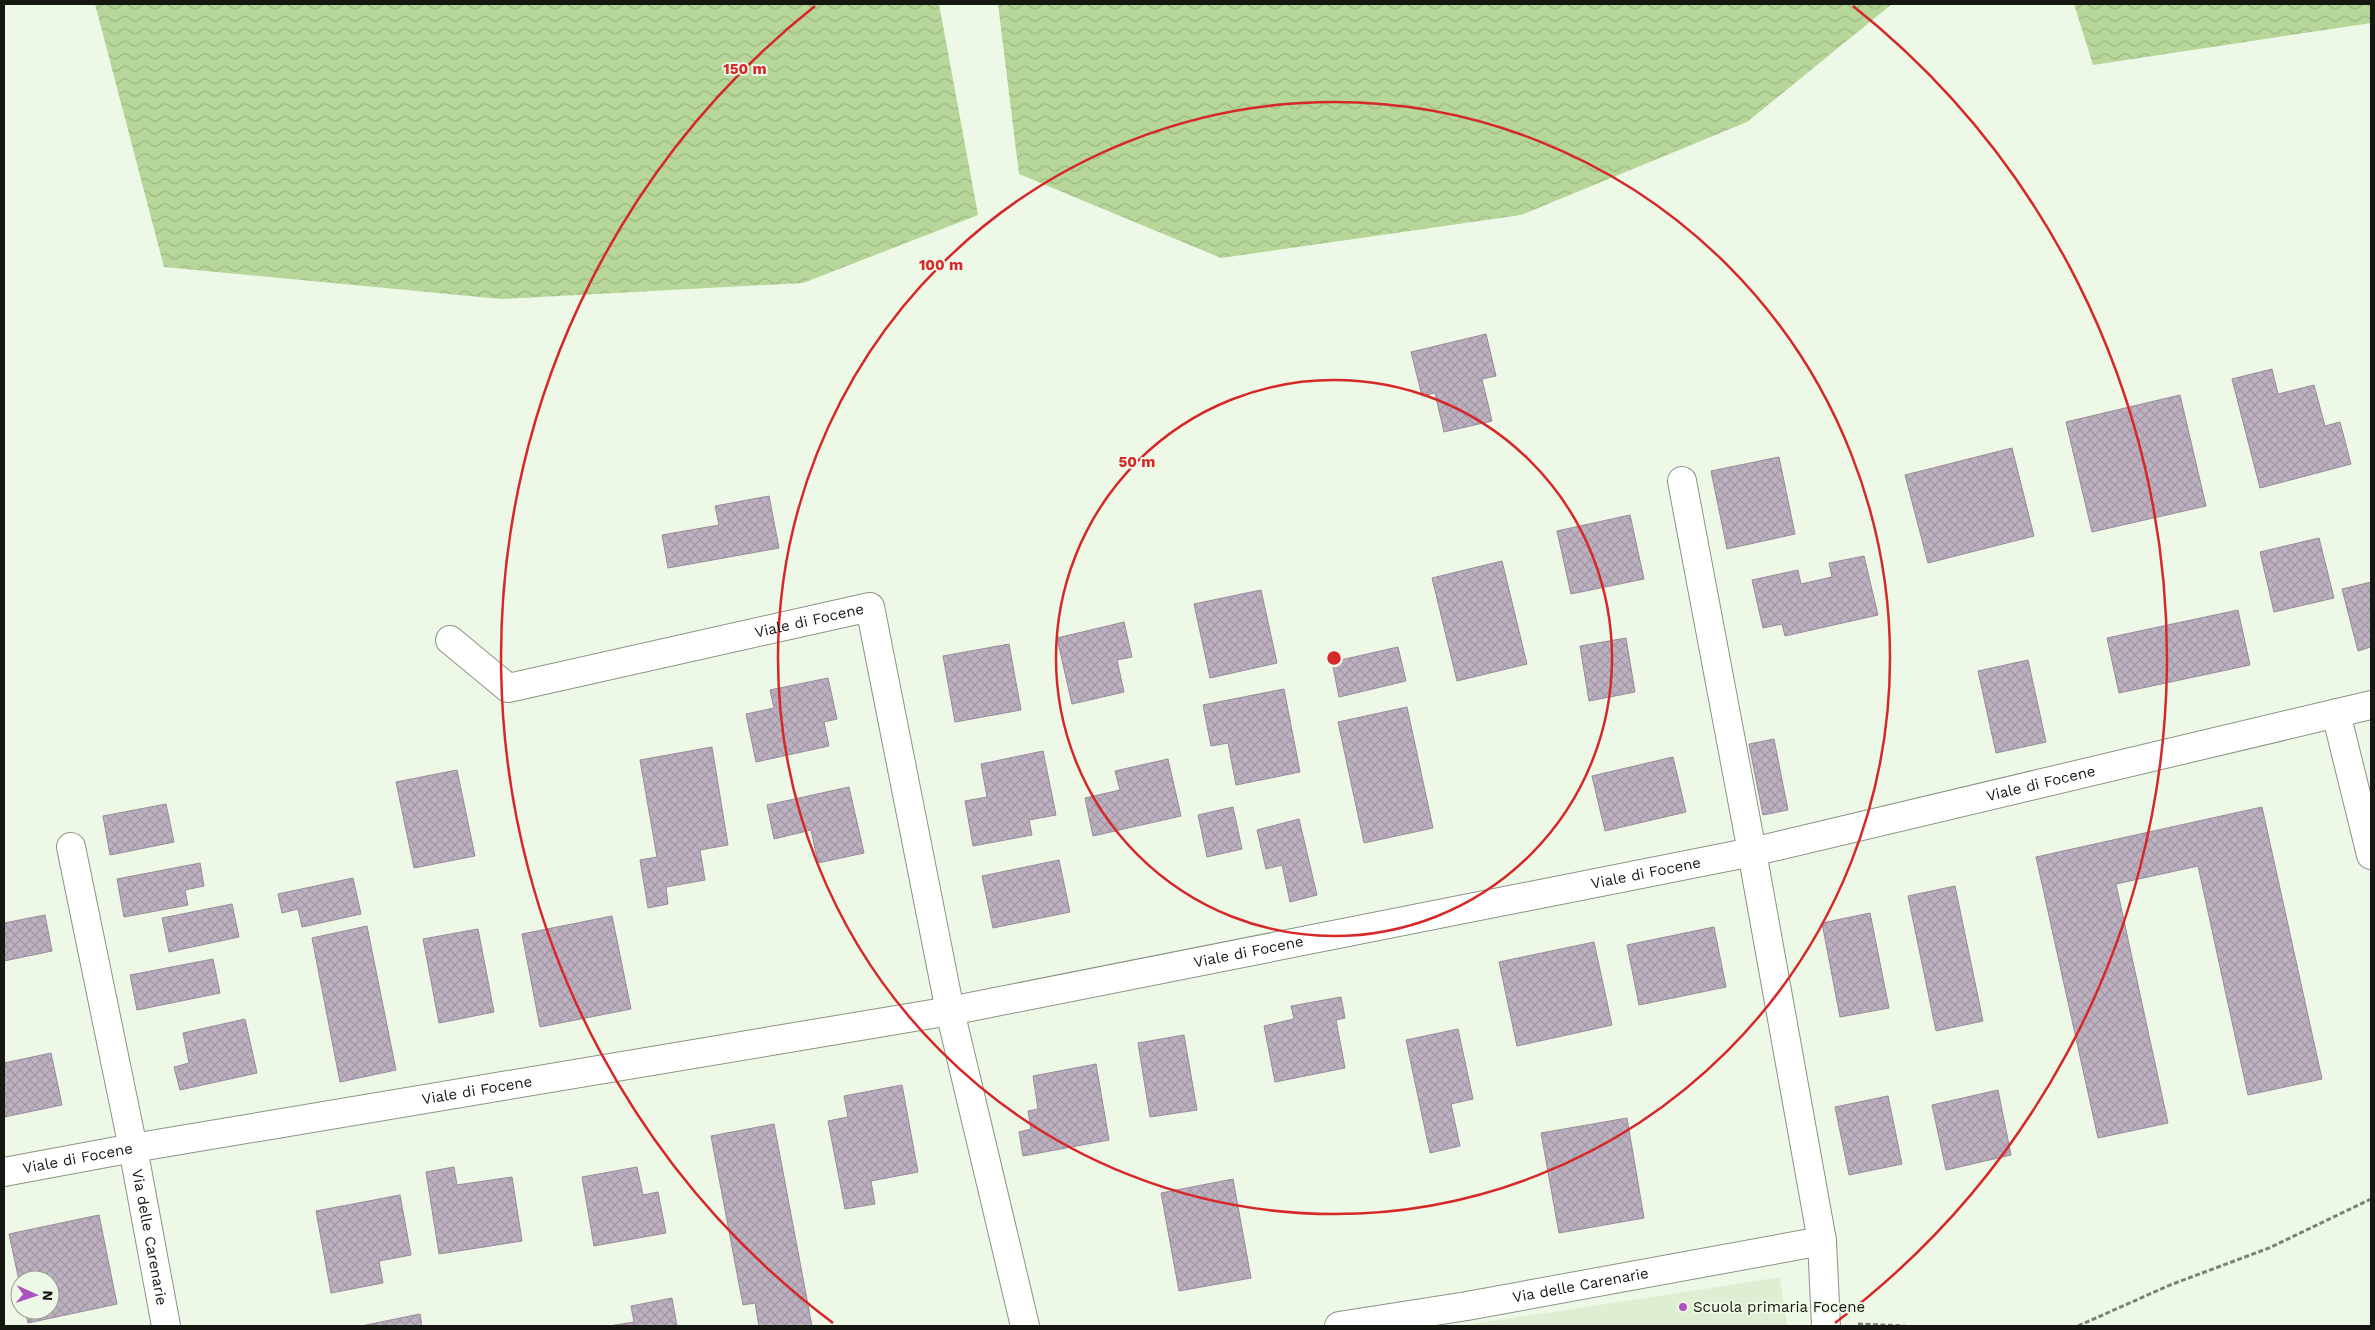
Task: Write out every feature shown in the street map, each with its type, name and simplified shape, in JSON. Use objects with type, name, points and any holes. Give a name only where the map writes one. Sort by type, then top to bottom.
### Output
[{"type":"street","points":[[1682,481],[1752,852],[1822,1241],[1826,1324]]},
{"type":"street","name":"Viale di Focene","points":[[450,640],[508,688],[870,607],[950,1011],[1020,1298],[1025,1326]]},
{"type":"street","name":"Viale di Focene","points":[[4,1172],[133,1148],[950,1011],[1752,852],[2371,705]]},
{"type":"street","points":[[2336,713],[2371,855]]},
{"type":"street","name":"Via delle Carenarie","points":[[71,847],[133,1148],[166,1326]]},
{"type":"street","name":"Via delle Carenarie","points":[[1338,1326],[1467,1306],[1822,1241]]},
{"type":"path","points":[[2078,1326],[2170,1285],[2269,1248],[2371,1199]]},
{"type":"path","points":[[1826,1324],[1905,1326]]},
{"type":"shaded area","name":"Scuola primaria Focene","points":[[1780,1277],[1787,1326],[1459,1326],[1705,1289]]},
{"type":"water","points":[[95,4],[939,4],[978,215],[803,283],[501,299],[164,267]]},
{"type":"water","points":[[998,4],[1892,4],[1747,122],[1521,215],[1221,258],[1019,174]]},
{"type":"water","points":[[2074,4],[2371,4],[2371,23],[2093,65]]},
{"type":"building","points":[[1486,334],[1496,376],[1482,379],[1492,421],[1444,432],[1435,393],[1422,396],[1411,352]]},
{"type":"building","points":[[2272,369],[2278,394],[2314,385],[2325,426],[2340,422],[2351,464],[2260,488],[2232,379]]},
{"type":"building","points":[[2180,395],[2206,506],[2092,532],[2066,422]]},
{"type":"building","points":[[2012,448],[2034,536],[1928,563],[1905,475]]},
{"type":"building","points":[[1779,457],[1795,534],[1727,549],[1711,471]]},
{"type":"building","points":[[769,496],[779,548],[668,568],[662,535],[719,525],[715,506]]},
{"type":"building","points":[[1630,515],[1644,579],[1571,594],[1557,531]]},
{"type":"building","points":[[2319,538],[2334,598],[2274,612],[2260,552]]},
{"type":"building","points":[[1864,556],[1878,615],[1785,636],[1782,624],[1763,628],[1752,580],[1798,570],[1801,584],[1832,577],[1829,563]]},
{"type":"building","points":[[1502,561],[1527,664],[1457,681],[1432,578]]},
{"type":"building","points":[[2371,582],[2371,647],[2358,651],[2342,589]]},
{"type":"building","points":[[1261,590],[1277,663],[1210,678],[1194,604]]},
{"type":"building","points":[[2238,610],[2250,665],[2119,693],[2107,638]]},
{"type":"building","points":[[1124,622],[1132,657],[1117,660],[1124,692],[1072,704],[1057,638]]},
{"type":"building","points":[[1626,638],[1635,692],[1589,701],[1580,646]]},
{"type":"building","points":[[1009,644],[1021,710],[955,722],[943,656]]},
{"type":"building","points":[[1398,647],[1406,681],[1339,697],[1332,662]]},
{"type":"building","points":[[2028,660],[2046,742],[1996,753],[1978,671]]},
{"type":"building","points":[[828,678],[837,719],[824,722],[829,746],[756,762],[746,714],[774,708],[770,690]]},
{"type":"building","points":[[1284,689],[1300,772],[1236,785],[1228,743],[1211,746],[1203,705]]},
{"type":"building","points":[[1407,707],[1433,828],[1364,843],[1338,722]]},
{"type":"building","points":[[1774,739],[1788,810],[1763,815],[1749,744]]},
{"type":"building","points":[[712,747],[728,845],[700,850],[705,880],[666,887],[668,904],[648,908],[640,860],[657,857],[640,760]]},
{"type":"building","points":[[1043,751],[1056,815],[1029,820],[1032,835],[973,846],[965,801],[987,797],[981,764]]},
{"type":"building","points":[[1673,757],[1686,812],[1605,831],[1592,776]]},
{"type":"building","points":[[1168,759],[1181,816],[1093,836],[1085,798],[1120,790],[1115,771]]},
{"type":"building","points":[[457,770],[475,856],[414,868],[396,782]]},
{"type":"building","points":[[849,787],[864,853],[818,863],[811,830],[774,839],[767,805]]},
{"type":"building","points":[[166,804],[174,842],[110,855],[103,816]]},
{"type":"building","points":[[1233,807],[1242,849],[1207,857],[1198,815]]},
{"type":"building","points":[[2262,807],[2322,1079],[2248,1095],[2198,866],[2116,884],[2168,1123],[2098,1138],[2036,857]]},
{"type":"building","points":[[1299,819],[1317,895],[1290,902],[1282,865],[1266,869],[1257,830]]},
{"type":"building","points":[[1059,860],[1070,912],[993,928],[982,876]]},
{"type":"building","points":[[200,863],[204,886],[185,890],[188,905],[124,917],[117,879]]},
{"type":"building","points":[[353,878],[361,914],[302,927],[298,909],[282,913],[278,894]]},
{"type":"building","points":[[1955,886],[1983,1021],[1936,1031],[1908,896]]},
{"type":"building","points":[[232,904],[239,937],[169,952],[162,918]]},
{"type":"building","points":[[1870,913],[1889,1008],[1840,1017],[1822,923]]},
{"type":"building","points":[[45,915],[52,951],[4,961],[4,923]]},
{"type":"building","points":[[612,916],[631,1009],[540,1027],[522,934]]},
{"type":"building","points":[[367,926],[396,1070],[340,1082],[312,938]]},
{"type":"building","points":[[1714,927],[1726,987],[1639,1005],[1627,945]]},
{"type":"building","points":[[478,929],[494,1012],[439,1023],[423,939]]},
{"type":"building","points":[[1594,942],[1612,1025],[1517,1046],[1499,962]]},
{"type":"building","points":[[213,959],[220,993],[137,1010],[130,975]]},
{"type":"building","points":[[1341,997],[1345,1018],[1336,1020],[1345,1068],[1275,1082],[1264,1026],[1294,1019],[1291,1006]]},
{"type":"building","points":[[245,1019],[257,1073],[180,1090],[174,1067],[189,1063],[183,1033]]},
{"type":"building","points":[[1458,1029],[1473,1099],[1451,1104],[1460,1146],[1430,1153],[1406,1040]]},
{"type":"building","points":[[1184,1035],[1197,1110],[1150,1117],[1138,1043]]},
{"type":"building","points":[[51,1053],[62,1105],[4,1117],[4,1063]]},
{"type":"building","points":[[1096,1064],[1109,1140],[1023,1156],[1019,1132],[1031,1129],[1028,1111],[1038,1109],[1033,1076]]},
{"type":"building","points":[[902,1085],[918,1172],[871,1181],[875,1204],[845,1209],[828,1121],[848,1117],[844,1096]]},
{"type":"building","points":[[1998,1090],[2011,1155],[1946,1170],[1932,1105]]},
{"type":"building","points":[[1888,1096],[1902,1164],[1849,1175],[1835,1107]]},
{"type":"building","points":[[1627,1118],[1644,1218],[1559,1233],[1541,1133]]},
{"type":"building","points":[[774,1124],[812,1326],[759,1326],[755,1303],[743,1305],[711,1136]]},
{"type":"building","points":[[454,1167],[457,1185],[512,1177],[522,1241],[439,1254],[426,1172]]},
{"type":"building","points":[[637,1167],[643,1195],[658,1192],[666,1233],[594,1246],[582,1177]]},
{"type":"building","points":[[1233,1179],[1251,1278],[1179,1291],[1161,1193]]},
{"type":"building","points":[[400,1195],[411,1255],[379,1261],[383,1283],[331,1293],[316,1211]]},
{"type":"building","points":[[99,1215],[117,1304],[60,1316],[60,1270],[17,1270],[9,1234]]},
{"type":"building","points":[[672,1298],[677,1326],[609,1326],[634,1322],[631,1306]]},
{"type":"building","points":[[420,1314],[422,1326],[361,1326]]},
{"type":"building","points":[[27,1320],[42,1320],[28,1323]]},
{"type":"place","name":"Scuola primaria Focene","points":[[1683,1307]]}]
